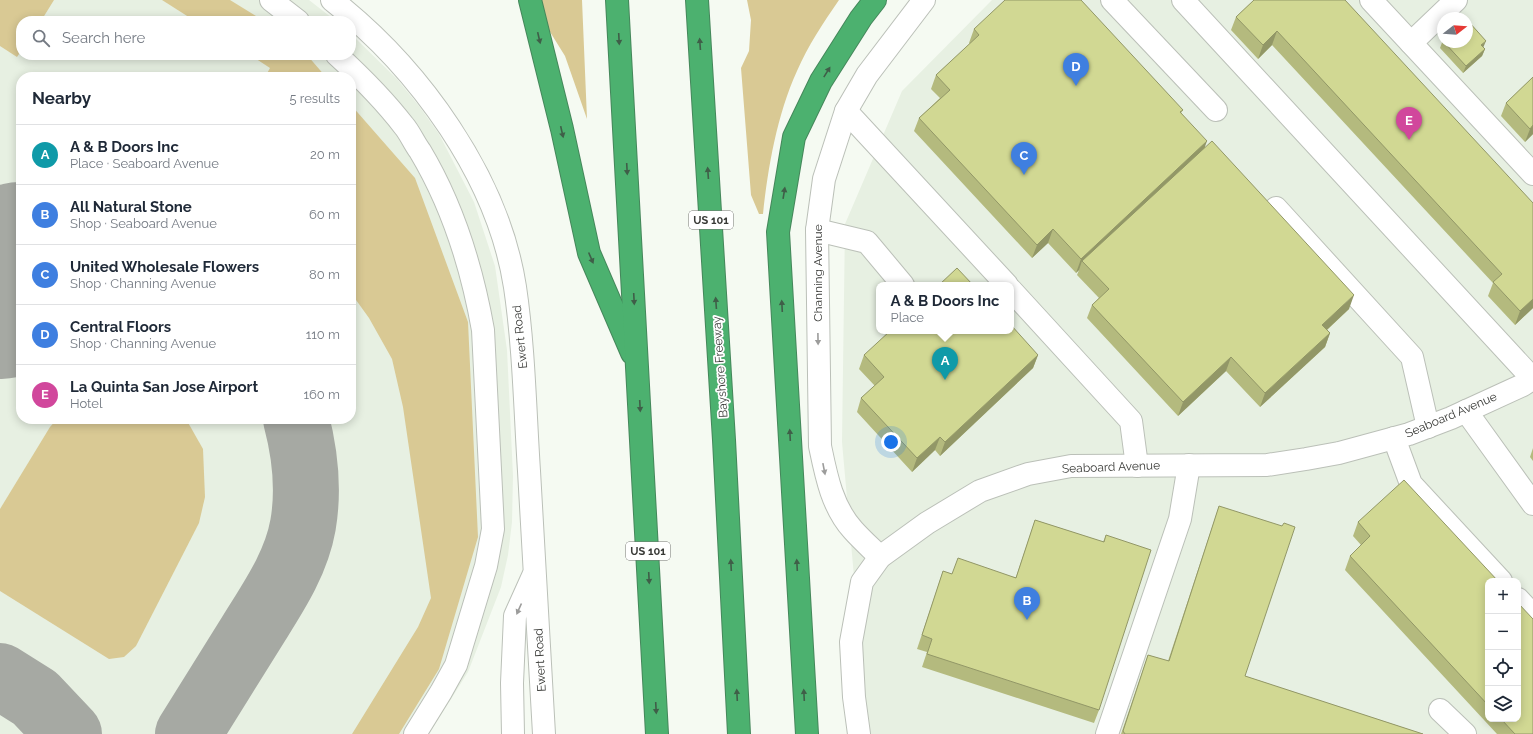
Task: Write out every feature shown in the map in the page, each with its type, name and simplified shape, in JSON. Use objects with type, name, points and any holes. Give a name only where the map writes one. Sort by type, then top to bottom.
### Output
[{"type":"highway","points":[[530,0],[562,129],[588,253],[638,367]]},
{"type":"highway","name":"US 101","points":[[617,0],[657,734]]},
{"type":"highway","name":"Bayshore Freeway","points":[[697,0],[724,440],[739,734]]},
{"type":"highway","points":[[806,734],[778,232],[794,137],[821,81],[861,18],[875,0]]},
{"type":"street","points":[[271,0],[292,16]]},
{"type":"street","name":"Ewert Road","points":[[332,0],[352,16]]},
{"type":"street","name":"Channing Avenue","points":[[880,557],[852,529],[837,506],[826,479],[820,446],[817,230],[824,179],[846,110],[867,75],[924,0]]},
{"type":"street","points":[[1112,0],[1216,110]]},
{"type":"street","points":[[1182,0],[1532,378]]},
{"type":"street","points":[[1371,0],[1533,174]]},
{"type":"street","points":[[1411,43],[1456,0]]},
{"type":"street","name":"Ewert Road","points":[[356,20],[371,32],[428,96],[454,134],[478,176],[502,235],[515,286],[523,371],[544,734]]},
{"type":"street","points":[[343,60],[364,79],[405,127],[433,172],[466,255],[478,298],[483,330],[493,529],[486,566],[456,665],[415,734]]},
{"type":"street","points":[[846,110],[1003,282]]},
{"type":"street","points":[[1276,208],[1412,358],[1428,427]]},
{"type":"street","points":[[817,230],[867,242],[900,282]]},
{"type":"street","points":[[1014,293],[1131,421],[1138,466]]},
{"type":"street","name":"Seaboard Avenue","points":[[859,734],[854,697],[851,642],[862,582],[880,557],[927,523],[980,491],[1028,474],[1071,466],[1267,465],[1338,453],[1428,427],[1523,385],[1532,378]]},
{"type":"street","points":[[1466,411],[1533,504]]},
{"type":"street","points":[[1394,438],[1410,484],[1498,578]]},
{"type":"street","points":[[1107,734],[1180,519],[1189,466]]},
{"type":"street","points":[[513,734],[512,684],[515,616],[535,573]]},
{"type":"street","points":[[1521,602],[1533,615]]},
{"type":"street","points":[[1440,710],[1465,734]]},
{"type":"shaded area","points":[[0,0],[309,0],[330,16],[16,16],[16,60],[356,60],[356,39],[397,79],[439,134],[474,202],[495,266],[507,350],[513,476],[512,522],[508,555],[501,587],[468,672],[429,734],[0,734]]},
{"type":"shaded area","points":[[0,0],[54,0],[44,16],[16,16],[16,56],[0,46]]},
{"type":"shaded area","points":[[162,0],[230,0],[256,16],[187,16]]},
{"type":"shaded area","points":[[521,0],[582,0],[587,119],[565,56],[542,19]]},
{"type":"shaded area","points":[[747,0],[839,0],[811,44],[801,62],[790,88],[774,141],[763,214],[759,214],[751,195],[741,68],[749,51],[751,20]]},
{"type":"shaded area","points":[[992,0],[1533,0],[1533,734],[868,734],[842,442],[845,224],[902,91]]},
{"type":"shaded area","points":[[258,60],[311,60],[322,72],[268,72],[270,68]]},
{"type":"shaded area","points":[[356,111],[415,178],[468,322],[478,537],[439,669],[399,734],[352,734],[418,627],[431,598],[403,407],[392,359],[369,318],[356,300]]},
{"type":"shaded area","points":[[53,424],[189,424],[203,449],[205,497],[199,523],[136,646],[124,657],[109,659],[0,591],[0,509]]},
{"type":"building","points":[[1005,0],[1081,0],[1183,110],[1180,112],[1207,141],[1081,259],[1053,229],[1037,245],[919,118],[950,90],[936,75],[979,35],[974,29]]},
{"type":"building","points":[[1254,0],[1345,0],[1533,203],[1533,299],[1520,311],[1493,282],[1502,274],[1277,31],[1263,45],[1236,17]]},
{"type":"building","points":[[1473,26],[1486,41],[1481,45],[1485,49],[1466,66],[1450,48],[1473,48]]},
{"type":"building","points":[[1533,77],[1533,125],[1530,129],[1506,103]]},
{"type":"building","points":[[1212,141],[1354,295],[1322,325],[1330,333],[1265,393],[1231,357],[1183,402],[1092,305],[1109,289],[1082,261]]},
{"type":"building","points":[[957,268],[970,282],[942,282]]},
{"type":"building","points":[[1014,328],[1038,355],[945,442],[940,437],[917,458],[861,398],[884,377],[864,355],[887,334],[1014,334]]},
{"type":"building","points":[[1404,480],[1495,578],[1485,578],[1485,702],[1350,556],[1370,536],[1358,522]]},
{"type":"building","points":[[1219,506],[1282,526],[1284,523],[1295,527],[1245,676],[1423,734],[1125,734],[1123,731],[1148,655],[1169,661]]},
{"type":"building","points":[[1035,520],[1104,542],[1106,535],[1151,550],[1099,710],[927,654],[932,639],[922,635],[943,571],[952,574],[958,558],[1016,578]]},
{"type":"building","points":[[1521,606],[1533,619],[1533,734],[1515,734],[1504,722],[1521,722]]},
{"type":"taxiway","points":[[0,315],[16,304]]},
{"type":"taxiway","points":[[188,734],[275,594],[289,568],[300,540],[305,512],[306,485],[304,458],[297,424]]},
{"type":"taxiway","points":[[0,676],[35,698],[69,734]]},
{"type":"runway","points":[[0,297],[16,272]]},
{"type":"place","name":"Central Floors","points":[[1076,86]]},
{"type":"place","name":"La Quinta San Jose Airport","points":[[1409,140]]},
{"type":"place","name":"United Wholesale Flowers","points":[[1024,175]]},
{"type":"place","name":"A & B Doors Inc","points":[[945,380]]},
{"type":"place","name":"All Natural Stone","points":[[1027,620]]}]
